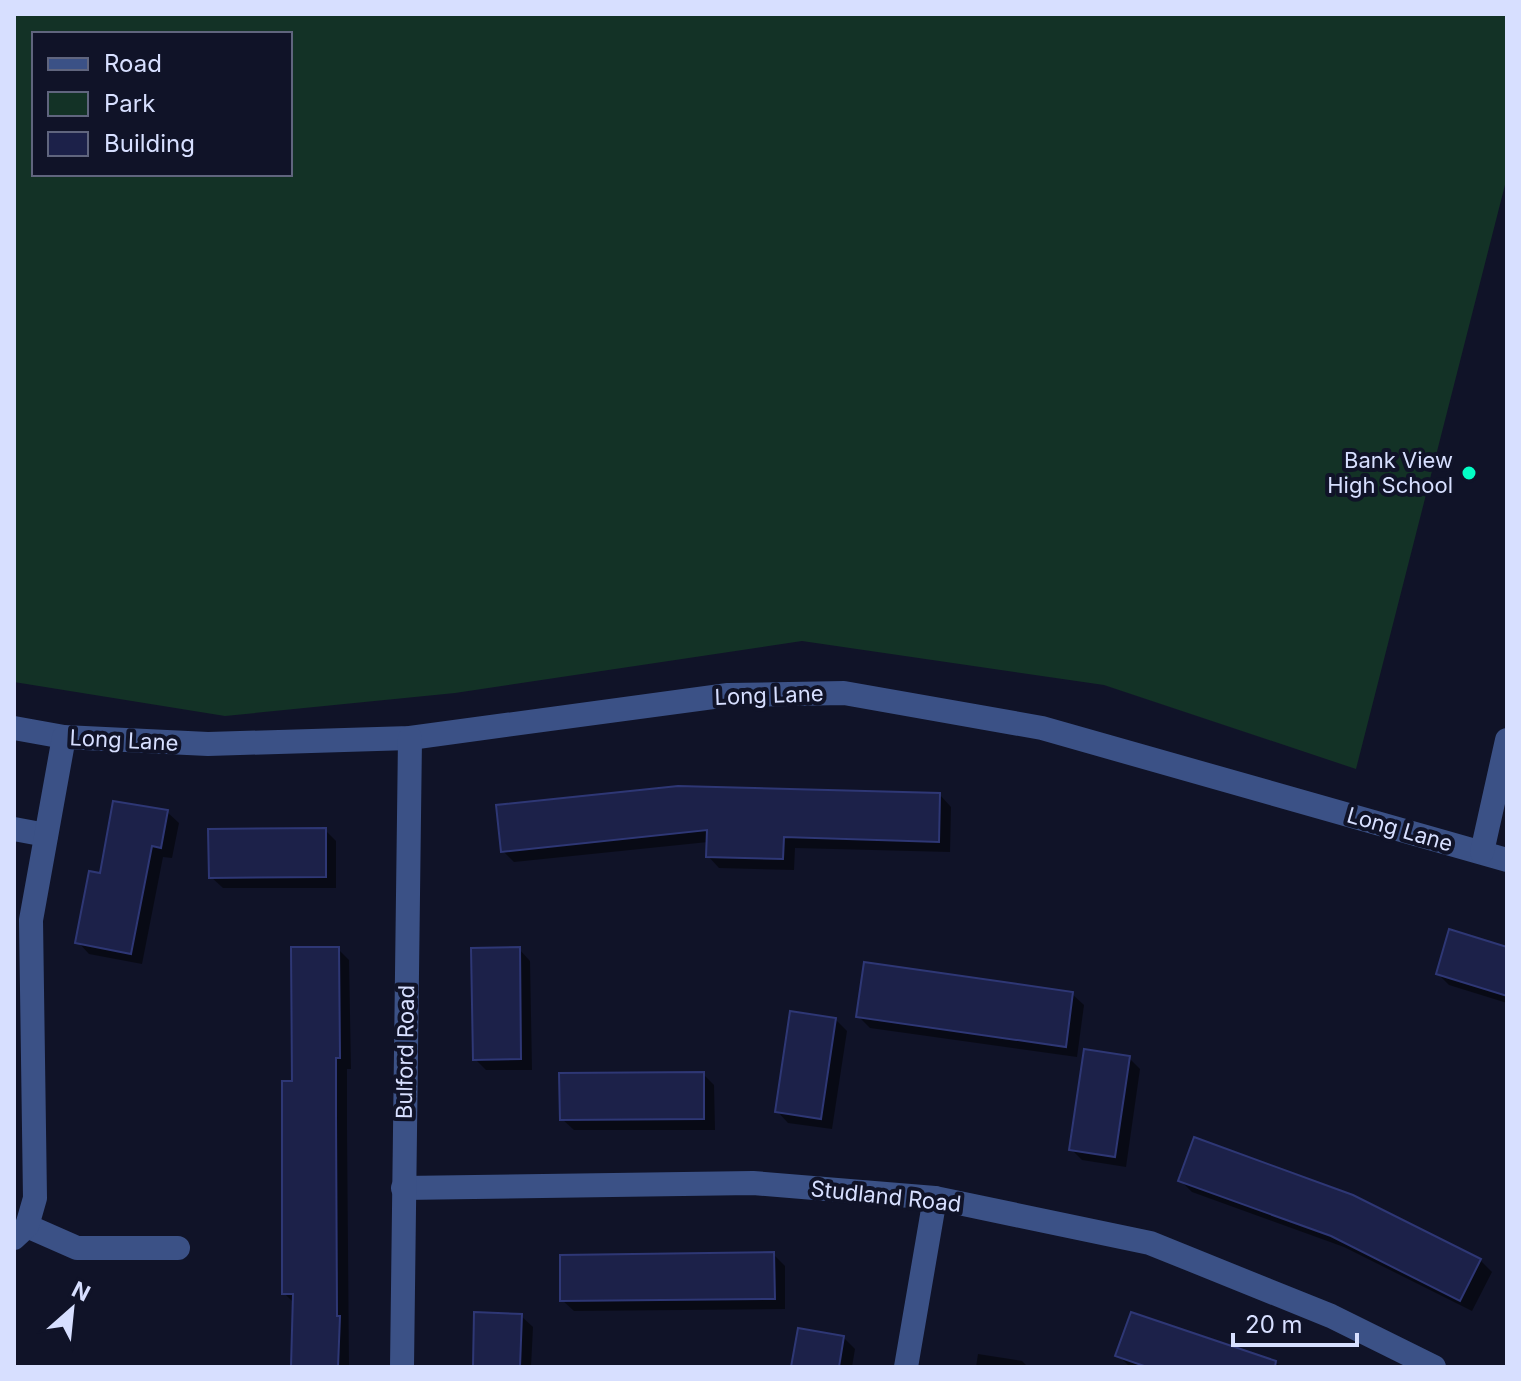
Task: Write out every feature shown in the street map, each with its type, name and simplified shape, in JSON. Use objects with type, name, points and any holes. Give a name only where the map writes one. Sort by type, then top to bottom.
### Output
[{"type":"street","name":"Long Lane","points":[[14,728],[64,737],[208,744],[410,738],[728,695],[844,693],[1042,728],[1507,860]]},
{"type":"street","points":[[64,737],[31,920],[35,1198],[20,1232],[77,1248],[178,1248]]},
{"type":"street","name":"Bulford Road","points":[[402,1367],[410,738]]},
{"type":"street","points":[[1482,852],[1507,740]]},
{"type":"street","points":[[14,829],[46,835]]},
{"type":"street","name":"Studland Road","points":[[403,1188],[753,1183],[935,1198],[1150,1243],[1331,1316],[1434,1367]]},
{"type":"street","points":[[906,1367],[935,1198]]},
{"type":"green space","points":[[14,14],[1507,14],[1507,177],[1356,769],[1104,685],[802,641],[455,693],[225,716],[14,682]]},
{"type":"building","points":[[678,786],[940,793],[939,842],[784,837],[783,859],[706,857],[707,830],[501,852],[496,805]]},
{"type":"building","points":[[113,801],[168,810],[161,848],[152,846],[131,954],[75,943],[89,871],[100,873]]},
{"type":"building","points":[[326,828],[326,877],[209,878],[208,829]]},
{"type":"building","points":[[1449,929],[1507,947],[1507,996],[1436,974]]},
{"type":"building","points":[[291,947],[339,947],[340,1058],[336,1058],[338,1367],[291,1367],[293,1294],[282,1294],[282,1081],[292,1081]]},
{"type":"building","points":[[520,947],[521,1059],[473,1060],[471,948]]},
{"type":"building","points":[[864,962],[1073,992],[1066,1047],[856,1017]]},
{"type":"building","points":[[790,1011],[836,1018],[821,1119],[775,1112]]},
{"type":"building","points":[[1084,1049],[1130,1056],[1115,1157],[1069,1150]]},
{"type":"building","points":[[704,1072],[704,1119],[560,1120],[559,1073]]},
{"type":"building","points":[[1194,1137],[1353,1195],[1481,1259],[1460,1301],[1331,1236],[1178,1181]]},
{"type":"building","points":[[774,1252],[775,1299],[560,1301],[560,1255]]},
{"type":"building","points":[[474,1312],[522,1314],[520,1367],[473,1367]]},
{"type":"building","points":[[1131,1312],[1276,1361],[1275,1367],[1147,1367],[1115,1356]]},
{"type":"building","points":[[798,1328],[844,1336],[839,1367],[791,1367]]},
{"type":"place","name":"Bank View High School","points":[[1469,473]]}]
